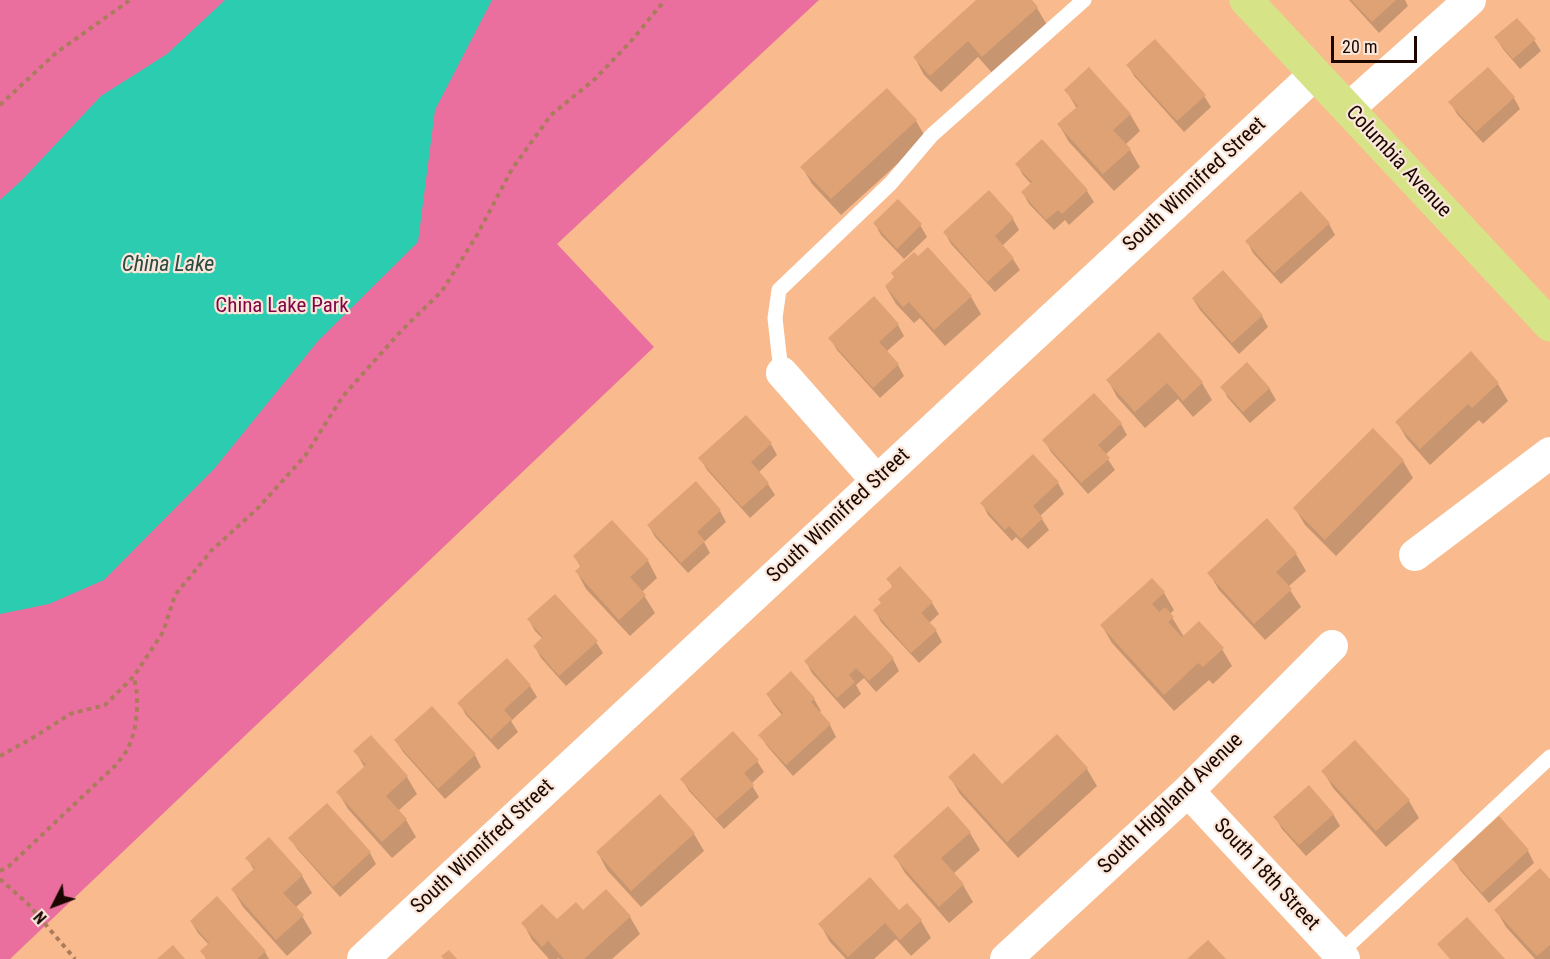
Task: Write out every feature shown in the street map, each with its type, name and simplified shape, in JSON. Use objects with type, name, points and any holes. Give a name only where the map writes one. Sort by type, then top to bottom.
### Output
[{"type":"main road","name":"Columbia Avenue","points":[[1246,0],[1550,325]]},
{"type":"street","points":[[1348,109],[1470,0]]},
{"type":"street","name":"South Winnifred Street","points":[[363,959],[1315,74]]},
{"type":"street","points":[[783,373],[877,481]]},
{"type":"street","points":[[1415,555],[1550,453]]},
{"type":"street","name":"South Highland Avenue","points":[[1006,959],[1188,791],[1332,646]]},
{"type":"street","name":"South 18th Street","points":[[1188,791],[1342,956]]},
{"type":"lane","points":[[783,373],[775,318],[779,290],[891,183],[932,135],[1084,0]]},
{"type":"lane","points":[[1342,956],[1550,757]]},
{"type":"path","points":[[0,105],[56,53],[130,0]]},
{"type":"path","points":[[0,756],[70,714],[105,705],[134,676],[163,632],[175,595],[212,550],[258,508],[305,456],[343,396],[402,330],[442,291],[477,236],[512,169],[551,115],[595,79],[632,40],[665,0]]},
{"type":"path","points":[[0,871],[9,866],[117,764],[128,749],[137,713],[134,676]]},
{"type":"path","points":[[0,879],[28,904],[75,959]]},
{"type":"green space","name":"China Lake Park","points":[[0,0],[819,0],[557,244],[654,347],[10,959],[0,959]]},
{"type":"water","name":"China Lake","points":[[225,0],[492,0],[435,110],[418,242],[318,341],[214,469],[104,580],[49,604],[0,614],[0,200],[22,180],[101,96],[167,54]]},
{"type":"building","points":[[976,0],[1032,0],[1038,7],[982,57],[968,41],[930,76],[913,57]]},
{"type":"building","points":[[1351,0],[1396,0],[1372,22]]},
{"type":"building","points":[[1517,18],[1536,39],[1513,59],[1494,37]]},
{"type":"building","points":[[1155,39],[1206,95],[1177,121],[1126,65]]},
{"type":"building","points":[[1089,67],[1131,114],[1113,130],[1131,149],[1103,174],[1057,124],[1078,106],[1064,90]]},
{"type":"building","points":[[1488,67],[1515,97],[1476,132],[1448,102]]},
{"type":"building","points":[[887,88],[917,120],[831,199],[800,167]]},
{"type":"building","points":[[1042,139],[1088,190],[1062,214],[1058,210],[1046,220],[1021,192],[1032,182],[1015,164]]},
{"type":"building","points":[[989,190],[1014,218],[995,236],[1014,258],[987,282],[943,232]]},
{"type":"building","points":[[1301,191],[1330,223],[1274,273],[1245,241]]},
{"type":"building","points":[[898,199],[922,224],[897,249],[873,223]]},
{"type":"building","points":[[928,247],[972,296],[934,330],[909,302],[903,307],[885,286],[894,277],[891,273],[914,252],[918,256]]},
{"type":"building","points":[[1223,270],[1263,315],[1232,343],[1192,298]]},
{"type":"building","points":[[874,296],[899,324],[879,342],[899,364],[873,388],[828,338]]},
{"type":"building","points":[[1159,332],[1203,382],[1183,401],[1167,383],[1135,412],[1106,380]]},
{"type":"building","points":[[1471,351],[1499,383],[1472,408],[1468,404],[1420,449],[1395,422]]},
{"type":"building","points":[[1247,362],[1270,388],[1243,412],[1220,387]]},
{"type":"building","points":[[1094,393],[1122,423],[1098,445],[1110,458],[1081,483],[1042,440]]},
{"type":"building","points":[[746,415],[772,443],[751,462],[769,483],[742,507],[698,458]]},
{"type":"building","points":[[1373,428],[1404,460],[1325,540],[1293,508]]},
{"type":"building","points":[[1033,454],[1059,482],[1033,506],[1043,518],[1021,539],[1009,526],[1005,530],[980,503]]},
{"type":"building","points":[[696,481],[721,510],[697,532],[705,541],[681,563],[647,525]]},
{"type":"building","points":[[1267,518],[1297,553],[1276,572],[1292,589],[1254,624],[1207,573]]},
{"type":"building","points":[[612,520],[649,560],[630,577],[646,595],[619,620],[575,571],[581,566],[573,556]]},
{"type":"building","points":[[900,566],[933,602],[921,613],[937,630],[911,653],[873,610],[881,603],[878,599],[893,586],[886,579]]},
{"type":"building","points":[[1152,578],[1165,592],[1152,604],[1159,612],[1165,607],[1174,617],[1168,622],[1182,637],[1199,621],[1224,648],[1203,667],[1198,663],[1164,695],[1100,625]]},
{"type":"building","points":[[555,594],[598,641],[559,676],[533,646],[543,637],[527,619]]},
{"type":"building","points":[[855,615],[894,658],[869,681],[856,668],[849,675],[855,682],[837,698],[804,661]]},
{"type":"building","points":[[507,658],[531,685],[504,710],[512,719],[491,739],[457,703]]},
{"type":"building","points":[[791,671],[815,698],[811,702],[831,724],[786,765],[758,735],[783,713],[766,694]]},
{"type":"building","points":[[432,706],[476,754],[438,789],[394,740]]},
{"type":"building","points":[[733,731],[759,760],[744,773],[754,785],[716,819],[680,779]]},
{"type":"building","points":[[1057,734],[1088,768],[1007,842],[948,777],[974,753],[1002,784]]},
{"type":"building","points":[[371,735],[408,776],[386,796],[407,819],[382,842],[336,792],[366,765],[353,751]]},
{"type":"building","points":[[1355,740],[1410,800],[1376,831],[1321,771]]},
{"type":"building","points":[[1309,785],[1334,814],[1299,845],[1273,817]]},
{"type":"building","points":[[660,794],[695,833],[631,891],[596,852]]},
{"type":"building","points":[[327,803],[371,852],[333,887],[288,838]]},
{"type":"building","points":[[948,806],[971,832],[941,858],[964,884],[939,907],[893,856]]},
{"type":"building","points":[[1499,816],[1529,850],[1482,893],[1452,859]]},
{"type":"building","points":[[269,837],[303,875],[283,893],[304,915],[276,940],[231,889],[255,868],[245,858]]},
{"type":"building","points":[[1540,868],[1550,879],[1550,945],[1537,956],[1494,910]]},
{"type":"building","points":[[870,877],[899,910],[907,903],[922,920],[900,940],[885,923],[848,957],[818,924]]},
{"type":"building","points":[[606,889],[631,916],[584,959],[564,959],[548,941],[542,947],[521,923],[542,904],[557,919],[576,902],[583,910]]},
{"type":"building","points":[[217,896],[266,951],[257,959],[207,959],[200,951],[209,943],[190,921]]},
{"type":"building","points":[[1467,917],[1505,959],[1450,959],[1437,944]]},
{"type":"building","points":[[1208,940],[1226,959],[1187,959]]},
{"type":"building","points":[[173,945],[185,959],[157,959]]},
{"type":"building","points":[[449,950],[457,959],[444,959],[441,956]]}]
